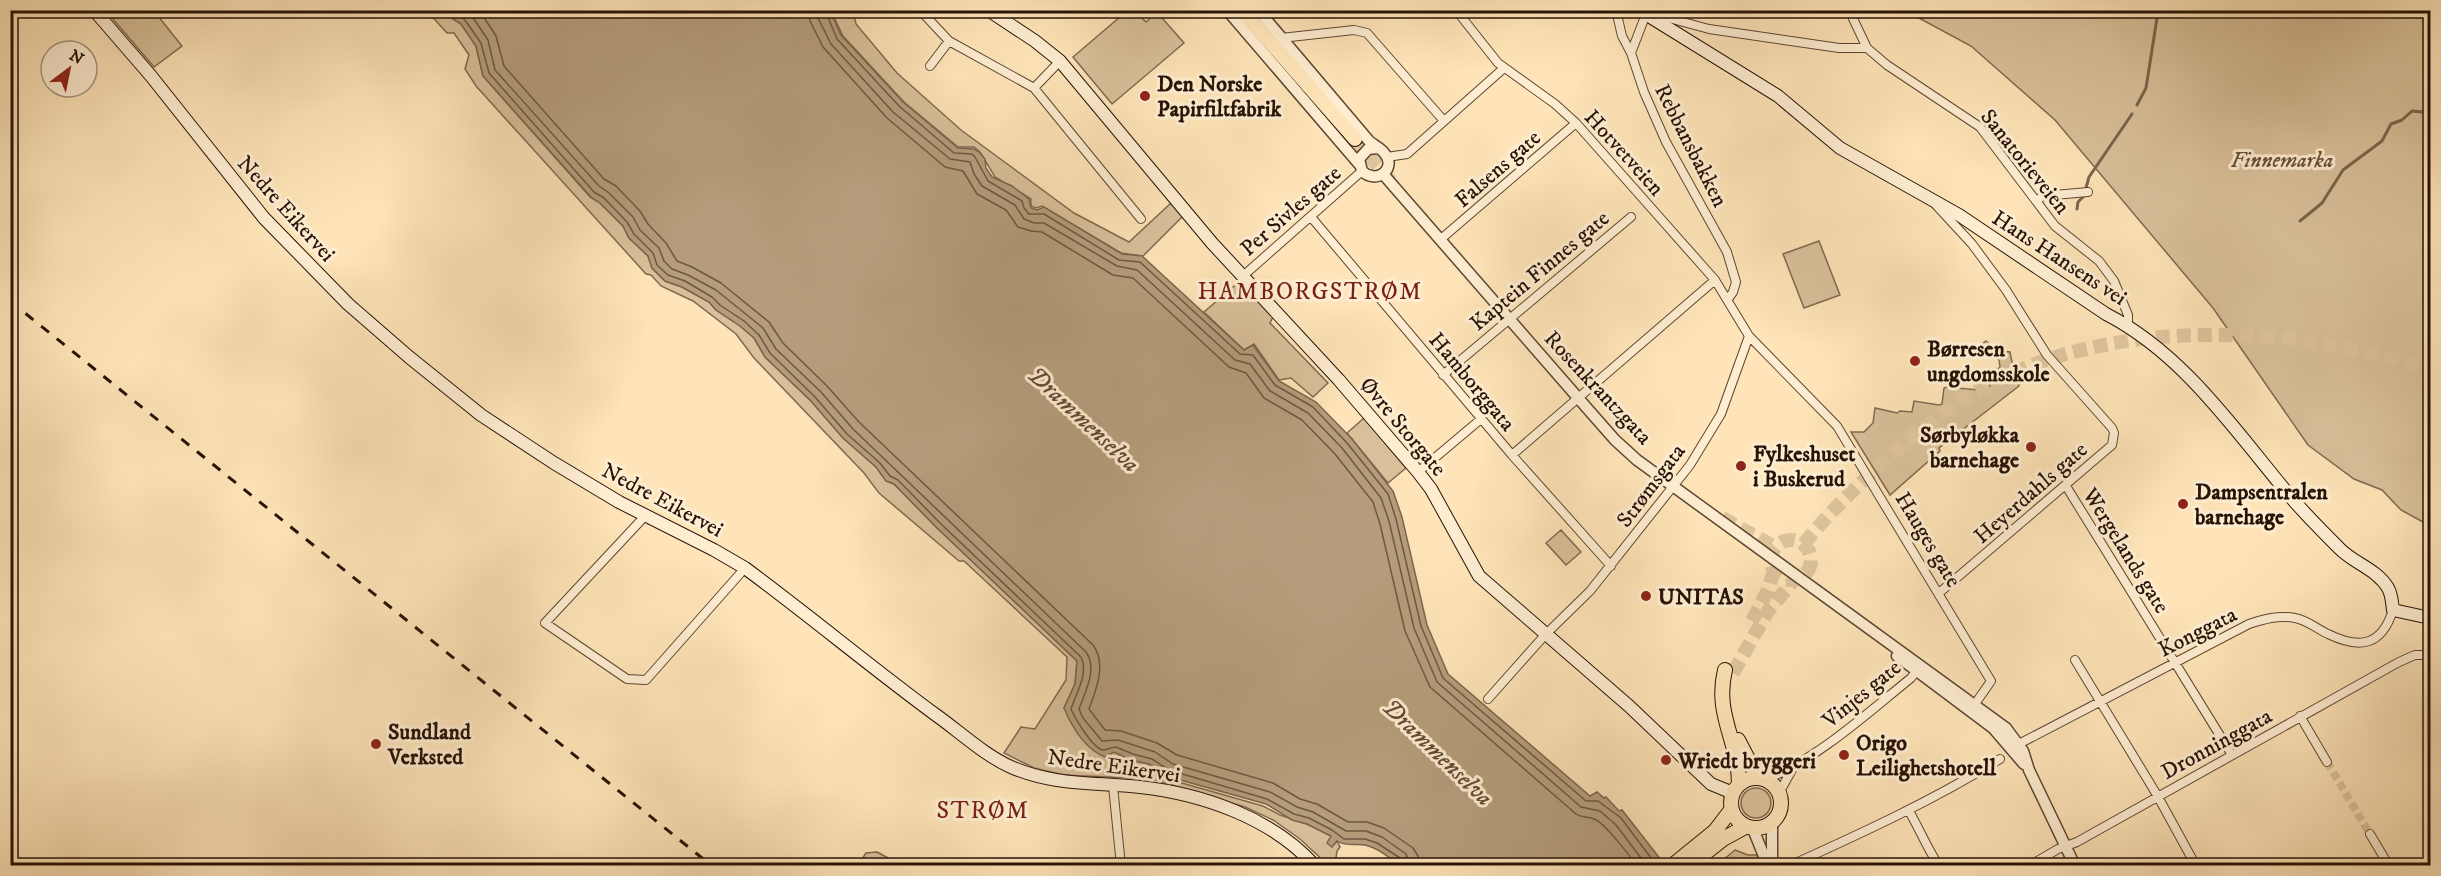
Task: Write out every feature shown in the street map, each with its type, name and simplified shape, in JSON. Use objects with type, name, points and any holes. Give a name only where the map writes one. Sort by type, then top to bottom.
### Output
[{"type":"main road","name":"Nedre Eikervei","points":[[94,10],[151,76],[264,218],[360,316],[490,421],[554,463],[645,516],[745,568],[920,703],[1009,766],[1047,780],[1141,787],[1168,792],[1230,810],[1268,826],[1291,843],[1313,865]]},
{"type":"main road","name":"Øvre Storgate","points":[[988,10],[1035,41],[1060,61],[1243,276],[1339,380],[1431,489],[1479,576],[1629,706],[1711,784],[1736,789]]},
{"type":"main road","points":[[1248,12],[1355,140]]},
{"type":"main road","name":"Hans Hansens vei","points":[[1642,12],[1778,96],[1840,148],[1959,216],[2106,314],[2128,326],[2172,362],[2210,400],[2296,503],[2342,551],[2373,572],[2388,587],[2393,610]]},
{"type":"main road","points":[[2393,610],[2430,618]]},
{"type":"main road","points":[[1680,864],[1715,831],[1731,810],[1738,764],[1722,709],[1721,691],[1729,671],[1729,697],[1734,727],[1748,761],[1762,779],[1771,783],[1779,793],[1781,809],[1772,822],[1761,829],[1749,828],[1739,822],[1731,810]]},
{"type":"main road","points":[[1736,789],[1762,779]]},
{"type":"main road","points":[[1680,864],[1723,839],[1749,828]]},
{"type":"street","points":[[920,10],[949,41],[1034,88],[1141,219]]},
{"type":"street","points":[[1227,10],[1360,167],[1374,177],[1383,174],[1388,166],[1388,158],[1281,38],[1248,12]]},
{"type":"street","name":"Hotvetveien","points":[[1456,10],[1488,53],[1576,123],[1715,280],[1749,336]]},
{"type":"street","name":"Rebbansbakken","points":[[1616,10],[1622,36],[1666,142],[1726,252],[1736,282],[1728,298]]},
{"type":"street","name":"Sanatorieveien","points":[[1849,10],[1867,48],[1887,65],[1980,127],[2055,226],[2099,261],[2108,272],[2128,315],[2128,326]]},
{"type":"street","points":[[1631,53],[1642,12],[1719,31],[1839,48],[1867,48]]},
{"type":"street","points":[[1281,38],[1354,30],[1367,33],[1444,120]]},
{"type":"street","points":[[930,66],[949,41]]},
{"type":"street","points":[[1034,88],[1060,61]]},
{"type":"street","points":[[1388,158],[1407,154],[1504,68]]},
{"type":"street","name":"Falsens gate","points":[[1442,239],[1576,123]]},
{"type":"street","points":[[1360,167],[1364,151],[1378,148]]},
{"type":"street","name":"Per Sivles gate","points":[[1243,276],[1311,217],[1360,167]]},
{"type":"street","name":"Rosenkrantzgata","points":[[1383,174],[1615,440],[1673,487],[1876,634],[1881,642],[1972,707]]},
{"type":"street","points":[[2036,201],[2043,196],[2088,192]]},
{"type":"street","name":"Heyerdahls gate","points":[[1931,199],[1972,244],[2006,290],[2048,355],[2112,428],[2114,439],[2112,445],[2067,486],[1939,593]]},
{"type":"street","name":"Hamborggata","points":[[1311,217],[1443,375],[1611,566]]},
{"type":"street","name":"Kaptein Finnes gate","points":[[1443,375],[1631,217]]},
{"type":"street","points":[[1512,455],[1715,280]]},
{"type":"street","name":"Strømsgata","points":[[1488,699],[1545,635],[1590,591],[1690,465],[1721,414],[1749,336]]},
{"type":"street","name":"Hauges gate","points":[[1749,336],[1837,426],[1939,593],[1991,681],[1972,707]]},
{"type":"street","points":[[1418,472],[1481,419]]},
{"type":"street","name":"Wergelands gate","points":[[2067,486],[2232,755]]},
{"type":"street","points":[[645,516],[545,623],[627,679],[646,680],[745,568]]},
{"type":"street","name":"Konggata","points":[[2015,746],[2249,624],[2271,617],[2298,618],[2330,635],[2353,642],[2364,642],[2382,634],[2393,610]]},
{"type":"street","name":"Dronninggata","points":[[2029,866],[2399,662],[2415,655],[2421,655]]},
{"type":"street","points":[[2076,660],[2157,795],[2196,866]]},
{"type":"street","name":"Vinjes gate","points":[[1762,779],[1793,768],[1853,725],[1919,668]]},
{"type":"street","points":[[1972,707],[2006,728],[2075,866]]},
{"type":"street","points":[[2300,716],[2327,762]]},
{"type":"street","points":[[1789,866],[1909,811],[1950,790],[2000,759]]},
{"type":"street","name":"Vinjes gate","points":[[1779,793],[1793,768]]},
{"type":"street","points":[[1113,786],[1121,866]]},
{"type":"street","points":[[1909,811],[1920,830],[1923,842],[1939,866]]},
{"type":"street","points":[[1770,866],[1772,822]]},
{"type":"street","points":[[1749,828],[1770,866]]},
{"type":"street","points":[[2370,834],[2389,866]]},
{"type":"green space","points":[[106,11],[154,11],[182,46],[154,67]]},
{"type":"green space","points":[[427,11],[441,11],[461,24],[476,46],[483,76],[590,197],[600,203],[623,226],[629,238],[648,256],[652,268],[665,281],[682,287],[709,302],[716,310],[754,338],[765,357],[811,401],[843,438],[876,467],[886,481],[894,484],[1077,661],[1075,684],[1064,708],[1114,752],[1131,760],[1149,764],[1168,779],[1263,806],[1331,836],[1332,846],[1337,841],[1340,847],[1337,851],[1335,865],[1327,864],[1300,839],[1273,820],[1245,807],[1152,779],[1064,775],[1034,768],[1004,753],[1021,727],[1035,729],[1066,680],[1067,657],[964,561],[959,561],[879,493],[864,473],[754,358],[736,334],[693,301],[661,286],[651,275],[646,274],[476,86],[465,69],[469,55],[454,33],[447,33]]},
{"type":"green space","points":[[831,11],[853,11],[856,24],[897,73],[961,130],[1074,213],[1129,242],[1171,203],[1183,216],[1143,256],[1121,253],[1042,206],[1036,208],[1031,206],[1031,199],[995,177],[980,152],[974,147],[958,147],[904,102],[843,36]]},
{"type":"green space","points":[[1127,11],[1135,11],[1146,22],[1157,12],[1184,43],[1112,104],[1073,57]]},
{"type":"green space","name":"Finnemarka","points":[[1906,11],[2430,11],[2430,526],[2401,510],[2382,490],[2354,479],[2308,445],[2213,308],[2055,120],[1971,46]]},
{"type":"green space","points":[[1819,241],[1840,295],[1804,308],[1783,254]]},
{"type":"green space","points":[[1240,281],[1273,317],[1270,323],[1328,383],[1313,397],[1291,378],[1279,380],[1254,344],[1244,350],[1204,312]]},
{"type":"green space","points":[[1986,341],[2000,351],[2010,352],[2012,362],[2018,366],[2019,386],[1939,448],[1940,451],[1890,495],[1851,432],[1864,432],[1873,423],[1875,408],[1897,413],[1912,412],[1914,401],[1939,405],[1942,404],[1944,388],[1947,387],[1989,391],[1991,376],[2000,367],[1999,360],[1982,344]]},
{"type":"green space","points":[[1364,418],[1406,468],[1388,483],[1347,433]]},
{"type":"green space","points":[[1561,530],[1581,552],[1566,565],[1546,543]]},
{"type":"green space","points":[[1756,788],[1767,792],[1771,803],[1767,814],[1756,818],[1745,814],[1741,803],[1745,792]]},
{"type":"green space","points":[[1735,850],[1748,855],[1757,855],[1761,865],[1717,865]]},
{"type":"green space","points":[[877,852],[901,865],[858,865],[866,853]]},
{"type":"water","name":"Drammenselva","points":[[441,11],[830,11],[841,35],[903,102],[958,148],[974,149],[980,153],[992,177],[1012,186],[1029,199],[1031,208],[1037,210],[1044,207],[1122,254],[1142,256],[1244,350],[1253,345],[1279,381],[1316,402],[1352,439],[1393,491],[1402,517],[1427,625],[1448,674],[1590,796],[1597,792],[1604,798],[1606,797],[1619,811],[1622,810],[1665,865],[1399,865],[1370,846],[1337,841],[1332,847],[1327,843],[1331,836],[1307,824],[1292,820],[1266,804],[1166,776],[1149,764],[1131,760],[1114,752],[1105,757],[1091,749],[1080,737],[1064,708],[1075,684],[1077,661],[894,484],[886,481],[876,467],[843,438],[811,401],[765,357],[754,338],[716,310],[709,302],[682,287],[665,281],[652,268],[648,256],[629,238],[623,226],[591,197],[483,76],[476,46],[461,24]]},
{"type":"waterway","points":[[2137,105],[2146,88],[2157,18]]},
{"type":"waterway","points":[[2300,221],[2322,203],[2343,170],[2382,141],[2391,124],[2402,120],[2412,111],[2423,112],[2430,107]]},
{"type":"waterway","points":[[2086,188],[2089,177],[2132,114]]},
{"type":"waterway","points":[[2077,209],[2078,202],[2084,196]]},
{"type":"waterway","points":[[2041,248],[2045,243]]},
{"type":"tunnel","points":[[1355,139],[1392,183]]},
{"type":"tunnel","points":[[1804,544],[1857,487],[1929,423],[1988,385],[2022,369],[2057,357],[2130,340],[2205,335],[2243,336],[2319,343],[2430,369]]},
{"type":"tunnel","points":[[1722,518],[1775,547]]},
{"type":"tunnel","points":[[1791,540],[1799,541],[1805,546],[1810,552],[1811,560],[1810,568],[1805,574],[1799,579],[1791,580],[1783,579],[1777,574],[1772,568],[1771,560],[1772,552],[1777,546],[1783,541],[1791,540]]},
{"type":"tunnel","points":[[1752,621],[1768,590],[1774,570]]},
{"type":"tunnel","points":[[1733,673],[1768,611],[1795,579]]},
{"type":"tunnel","points":[[2327,762],[2370,834]]},
{"type":"railway","points":[[10,301],[712,866]]},
{"type":"place","name":"Den Norske Papirfiltfabrik","points":[[1145,96]]},
{"type":"place","name":"Børresen ungdomsskole","points":[[1915,361]]},
{"type":"place","name":"Sørbyløkka barnehage","points":[[2031,447]]},
{"type":"place","name":"Fylkeshuset i Buskerud","points":[[1741,466]]},
{"type":"place","name":"Dampsentralen barnehage","points":[[2183,504]]},
{"type":"place","name":"UNITAS","points":[[1646,596]]},
{"type":"place","name":"Sundland Verksted","points":[[376,744]]},
{"type":"place","name":"Origo Leilighetshotell","points":[[1844,755]]},
{"type":"place","name":"Wriedt bryggeri","points":[[1666,760]]},
{"type":"district","name":"HAMBORGSTRØM","points":[[1310,291]]},
{"type":"district","name":"STRØM","points":[[983,810]]}]
